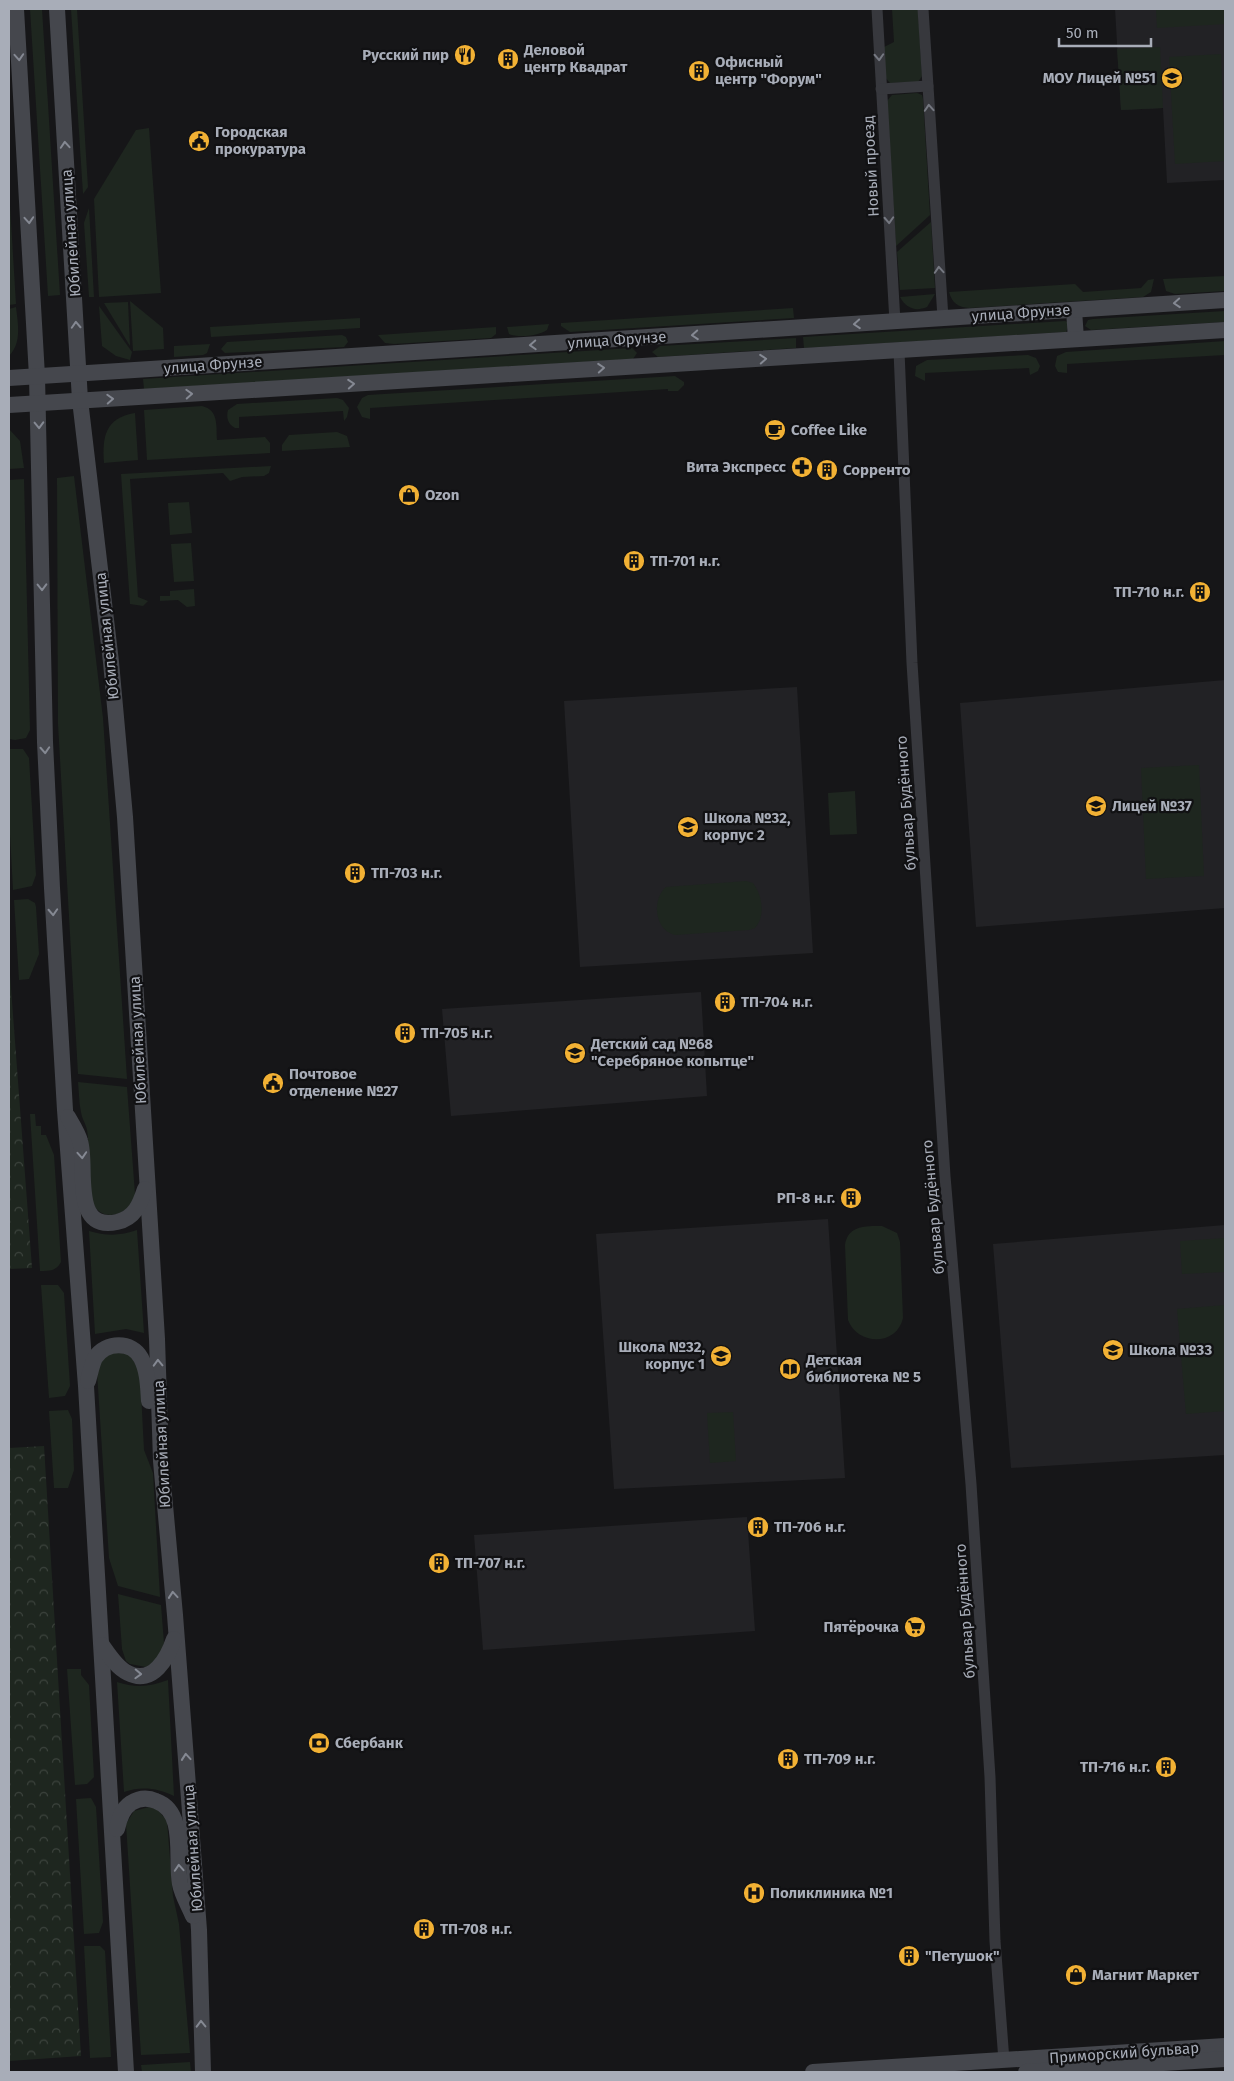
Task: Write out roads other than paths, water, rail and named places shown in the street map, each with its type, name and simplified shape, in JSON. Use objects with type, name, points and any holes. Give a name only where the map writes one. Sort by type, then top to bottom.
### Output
[{"type":"main road","points":[[16,9],[37,376],[45,742],[65,1110],[86,1386],[126,2072]]},
{"type":"main road","name":"Юбилейная улица","points":[[57,9],[80,400],[111,662],[124,807],[157,1339],[161,1461],[199,1930],[203,2072]]},
{"type":"main road","name":"улица Фрунзе","points":[[9,378],[1225,300]]},
{"type":"main road","points":[[1074,310],[1076,339]]},
{"type":"main road","name":"улица Фрунзе","points":[[9,405],[1225,330]]},
{"type":"main road","points":[[646,338],[647,366]]},
{"type":"main road","points":[[65,1110],[81,1142],[85,1206],[94,1218],[105,1222],[126,1219],[135,1212],[147,1184]]},
{"type":"main road","points":[[86,1386],[95,1358],[103,1350],[118,1345],[135,1350],[145,1369],[151,1434],[161,1461]]},
{"type":"main road","points":[[102,1645],[117,1664],[128,1673],[145,1675],[163,1665],[170,1652],[176,1631]]},
{"type":"main road","points":[[114,1847],[119,1820],[124,1807],[137,1799],[150,1798],[160,1802],[170,1810],[176,1821],[180,1885],[199,1930]]},
{"type":"main road","name":"Приморский бульвар","points":[[813,2072],[1225,2046]]},
{"type":"main road","points":[[1026,2072],[1225,2059]]},
{"type":"street","name":"Новый проезд","points":[[877,9],[895,322]]},
{"type":"street","points":[[923,9],[943,318]]},
{"type":"street","points":[[881,89],[928,86]]},
{"type":"street","name":"бульвар Будённого","points":[[898,351],[912,663],[945,1176],[972,1484],[990,1777],[995,1941],[1004,2061]]},
{"type":"place","name":"Русский пир","points":[[465,55]]},
{"type":"place","name":"Деловой центр Квадрат","points":[[508,59]]},
{"type":"place","name":"Офисный центр \"Форум\"","points":[[699,71]]},
{"type":"place","name":"МОУ Лицей №51","points":[[1172,78]]},
{"type":"place","name":"Городская прокуратура","points":[[199,141]]},
{"type":"place","name":"Coffee Like","points":[[775,430]]},
{"type":"place","name":"Вита Экспресс","points":[[802,467]]},
{"type":"place","name":"Сорренто","points":[[827,470]]},
{"type":"place","name":"Ozon","points":[[409,495]]},
{"type":"place","name":"ТП-701 н.г.","points":[[634,561]]},
{"type":"place","name":"ТП-710 н.г.","points":[[1200,592]]},
{"type":"place","name":"Лицей №37","points":[[1096,806]]},
{"type":"place","name":"Школа №32, корпус 2","points":[[688,827]]},
{"type":"place","name":"ТП-703 н.г.","points":[[355,873]]},
{"type":"place","name":"ТП-704 н.г.","points":[[725,1002]]},
{"type":"place","name":"ТП-705 н.г.","points":[[405,1033]]},
{"type":"place","name":"Детский сад №68 \"Серебряное копытце\"","points":[[575,1053]]},
{"type":"place","name":"Почтовое отделение №27","points":[[273,1083]]},
{"type":"place","name":"РП-8 н.г.","points":[[851,1198]]},
{"type":"place","name":"Школа №33","points":[[1113,1350]]},
{"type":"place","name":"Школа №32, корпус 1","points":[[721,1356]]},
{"type":"place","name":"Детская библиотека № 5","points":[[790,1369]]},
{"type":"place","name":"ТП-706 н.г.","points":[[758,1527]]},
{"type":"place","name":"ТП-707 н.г.","points":[[439,1563]]},
{"type":"place","name":"Пятёрочка","points":[[915,1627]]},
{"type":"place","name":"Сбербанк","points":[[319,1743]]},
{"type":"place","name":"ТП-709 н.г.","points":[[788,1759]]},
{"type":"place","name":"ТП-716 н.г.","points":[[1166,1767]]},
{"type":"place","name":"Поликлиника №1","points":[[754,1893]]},
{"type":"place","name":"ТП-708 н.г.","points":[[424,1929]]},
{"type":"place","name":"\"Петушок\"","points":[[909,1956]]},
{"type":"place","name":"Магнит Маркет","points":[[1076,1975]]}]
